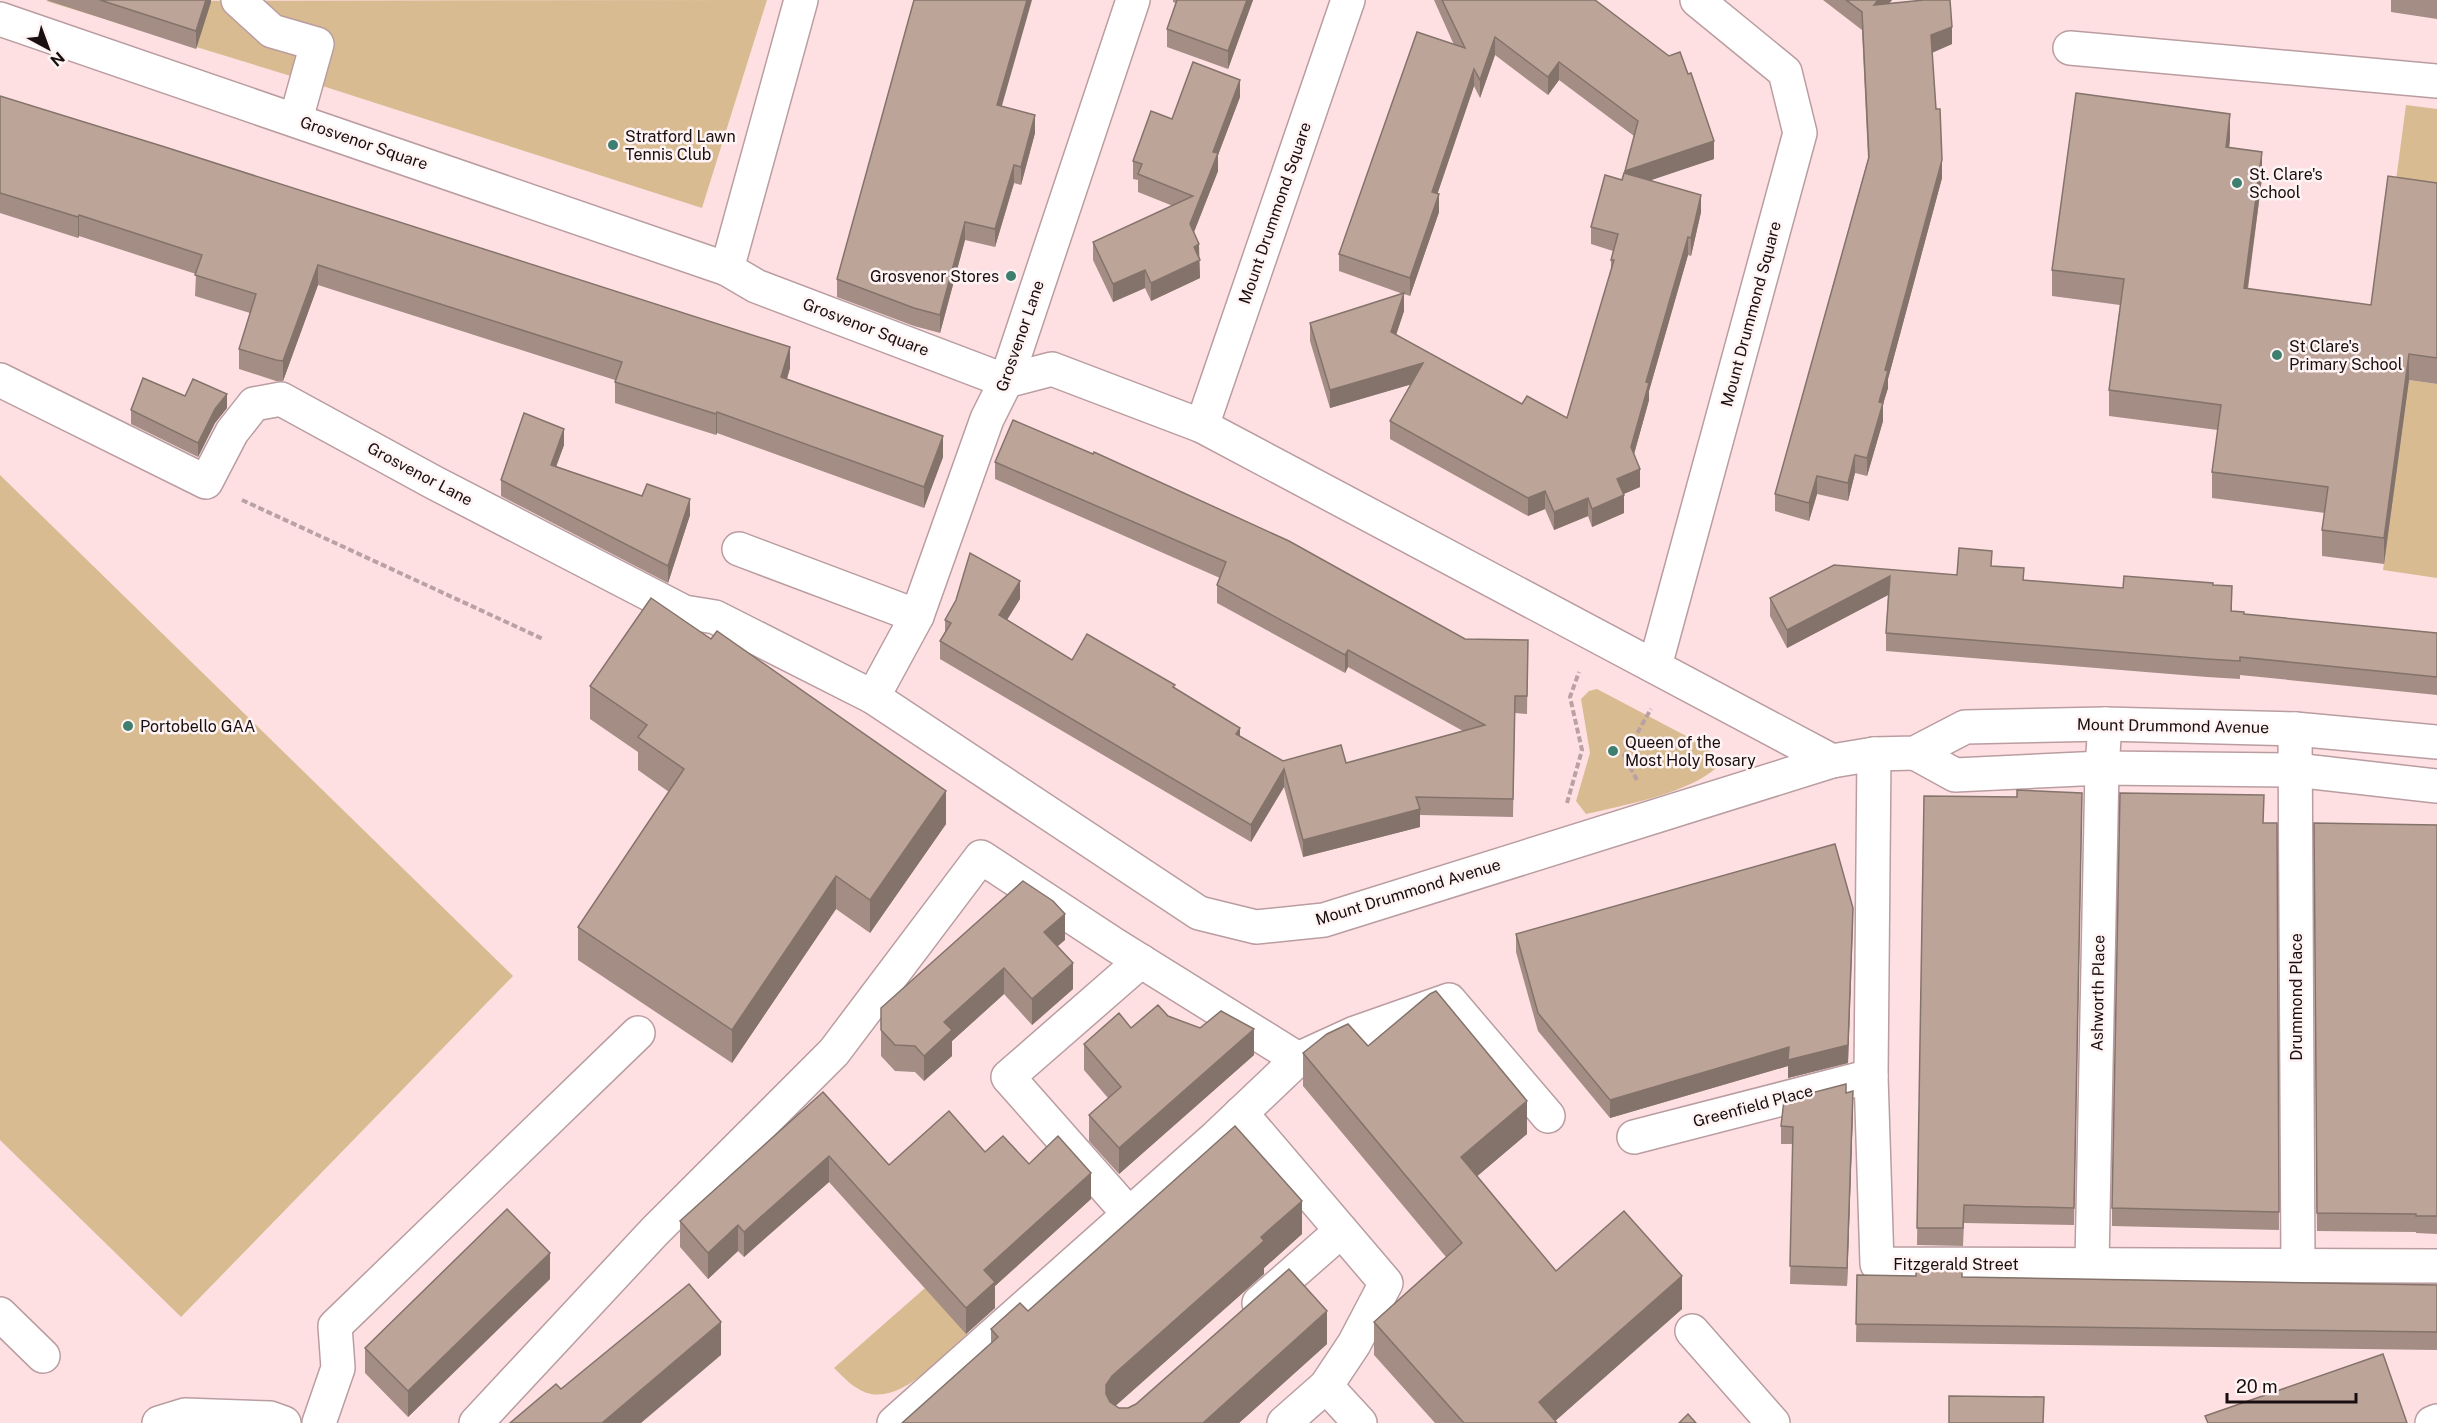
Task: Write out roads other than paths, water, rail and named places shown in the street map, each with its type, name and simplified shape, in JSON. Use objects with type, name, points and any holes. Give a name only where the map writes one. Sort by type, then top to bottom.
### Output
[{"type":"street","points":[[238,0],[272,31],[317,44],[296,119]]},
{"type":"street","points":[[727,269],[801,0]]},
{"type":"street","name":"Grosvenor Lane","points":[[873,697],[917,616],[987,419],[1006,381],[1133,0]]},
{"type":"street","name":"Mount Drummond Square","points":[[1202,426],[1348,0]]},
{"type":"street","name":"Mount Drummond Square","points":[[1655,666],[1800,133],[1785,72],[1697,0]]},
{"type":"street","name":"Grosvenor Square","points":[[0,19],[727,269],[756,286],[1006,381]]},
{"type":"street","points":[[2070,48],[2437,81]]},
{"type":"street","points":[[1006,381],[1052,369],[1202,426],[1832,760]]},
{"type":"street","name":"Grosvenor Lane","points":[[0,380],[206,482],[232,432],[254,404],[281,399],[433,482],[684,612],[715,617],[873,697],[910,721]]},
{"type":"street","points":[[739,549],[917,616]]},
{"type":"street","name":"Mount Drummond Avenue","points":[[910,721],[1199,912],[1256,927],[1324,920],[1832,760],[1874,754],[1915,753],[1965,727],[2105,724],[2295,729],[2437,742]]},
{"type":"street","name":"Ashworth Place","points":[[2092,1263],[2102,768],[2105,724]]},
{"type":"street","name":"Drummond Place","points":[[2295,729],[2298,1265]]},
{"type":"street","points":[[1915,753],[1955,775],[2102,768],[2295,770],[2437,786]]},
{"type":"street","name":"Fitzgerald Street","points":[[1874,754],[1872,1076],[1877,1264],[2437,1266]]},
{"type":"street","points":[[476,1423],[654,1232],[834,1052],[981,857],[1298,1059]]},
{"type":"street","points":[[1129,1214],[1008,1077],[1141,961]]},
{"type":"street","points":[[894,1423],[1129,1214],[1298,1059],[1355,1033],[1449,1000],[1548,1116]]},
{"type":"street","points":[[319,1423],[338,1368],[335,1326],[638,1033]]},
{"type":"street","name":"Greenfield Place","points":[[1634,1137],[1872,1076]]},
{"type":"street","points":[[1241,1113],[1386,1282],[1354,1344],[1326,1386],[1284,1423]]},
{"type":"street","points":[[1237,1323],[1341,1231]]},
{"type":"street","points":[[0,1314],[43,1356]]},
{"type":"street","points":[[1692,1331],[1773,1423]]},
{"type":"street","points":[[1326,1386],[1360,1423]]},
{"type":"street","points":[[159,1423],[185,1415],[270,1418],[284,1423]]},
{"type":"street","points":[[2432,1423],[2437,1421]]},
{"type":"place","name":"Stratford Lawn Tennis Club","points":[[613,145]]},
{"type":"place","name":"St. Clare's School","points":[[2237,183]]},
{"type":"place","name":"Grosvenor Stores","points":[[1011,276]]},
{"type":"place","name":"St Clare's Primary School","points":[[2277,355]]},
{"type":"place","name":"Portobello GAA","points":[[128,726]]},
{"type":"place","name":"Queen of the Most Holy Rosary","points":[[1613,751]]}]
